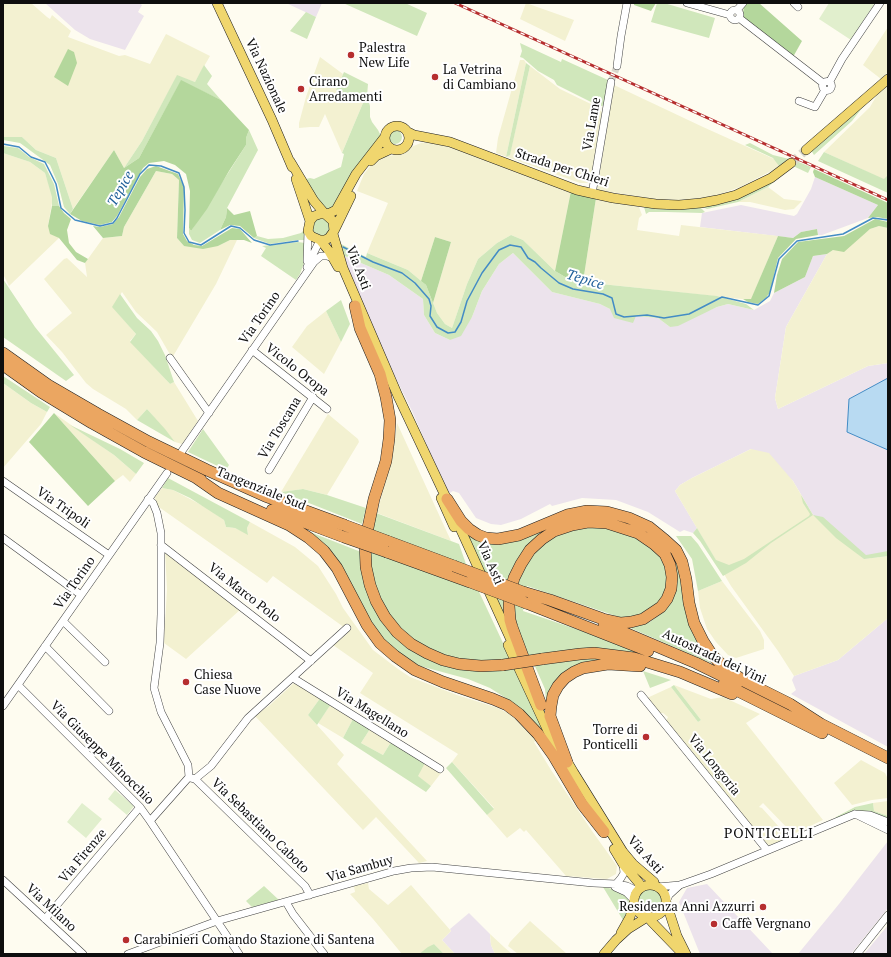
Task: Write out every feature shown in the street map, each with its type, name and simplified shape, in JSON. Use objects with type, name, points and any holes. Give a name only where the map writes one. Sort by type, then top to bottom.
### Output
[{"type":"highway","points":[[355,306],[360,328],[380,374],[390,420],[386,460],[374,499],[365,542],[366,567],[370,585],[376,601],[385,617],[397,632],[411,644],[426,653],[458,664],[481,666],[503,665],[594,653],[634,658],[680,672],[728,692],[772,713],[798,721]]},
{"type":"highway","name":"Tangenziale Sud","points":[[3,353],[48,385],[149,442],[207,470],[265,496],[344,525],[387,547],[470,582],[525,598]]},
{"type":"highway","name":"Tangenziale Sud","points":[[3,365],[41,392],[92,423],[144,452],[195,477],[262,506],[344,536],[454,566],[525,598]]},
{"type":"highway","points":[[195,477],[218,493],[289,525],[310,538],[324,551],[337,568],[367,625],[380,643],[395,656],[415,670],[443,682],[493,699],[506,705],[519,714],[538,734],[553,755],[582,804],[604,832]]},
{"type":"highway","points":[[447,499],[461,522],[478,535],[486,538],[498,539],[518,535],[567,515],[587,511],[607,512],[629,518],[649,527],[676,550],[682,562],[694,623],[703,641],[712,654],[724,667],[739,678],[790,704],[821,724]]},
{"type":"highway","points":[[525,598],[550,600],[603,619],[621,623],[631,622],[643,619],[653,614],[661,607],[669,594],[672,577],[670,565],[665,554],[638,533],[607,523],[588,522],[554,531],[530,550],[514,578],[510,593],[509,606],[512,627],[541,705]]},
{"type":"highway","name":"Autostrada dei Vini","points":[[525,598],[628,634],[696,663],[888,758]]},
{"type":"highway","name":"Autostrada dei Vini","points":[[525,598],[687,667],[888,766]]},
{"type":"highway","points":[[567,762],[552,723],[550,706],[553,695],[558,686],[565,678],[574,672],[589,666],[608,664],[645,667],[728,692]]},
{"type":"main road","name":"Via Nazionale","points":[[217,3],[290,161],[310,221],[308,231]]},
{"type":"main road","points":[[806,150],[888,79]]},
{"type":"main road","points":[[310,221],[314,216],[336,210],[356,174],[384,138],[387,130],[393,126],[403,127],[408,132],[409,138],[408,144],[402,149],[398,150],[391,149],[386,145],[384,138]]},
{"type":"main road","name":"Strada per Chieri","points":[[408,132],[414,135],[465,148],[558,183],[592,194],[679,206],[717,200],[754,187],[771,178],[791,163]]},
{"type":"main road","name":"Strada per Chieri","points":[[408,144],[416,141],[438,140]]},
{"type":"main road","points":[[308,231],[311,236],[320,240],[329,238],[364,169],[376,156],[391,149]]},
{"type":"main road","name":"Via Nazionale","points":[[290,161],[314,201],[332,221],[333,232]]},
{"type":"main road","name":"Via Asti","points":[[333,232],[342,268],[398,396],[447,499],[567,762],[623,852],[633,864],[654,882],[656,886]]},
{"type":"main road","name":"Via Asti","points":[[320,240],[333,258],[398,405],[554,745],[568,773],[623,864],[639,883],[639,889]]},
{"type":"main road","points":[[604,954],[616,940],[630,917],[639,889],[648,885],[656,886],[664,893],[684,954]]},
{"type":"main road","points":[[634,902],[638,912],[648,916],[651,921],[684,954]]},
{"type":"main road","points":[[616,940],[648,916],[658,914],[666,902]]},
{"type":"main road","points":[[634,925],[647,924],[660,929]]},
{"type":"street","points":[[210,3],[217,3]]},
{"type":"street","points":[[617,66],[627,3]]},
{"type":"street","points":[[687,3],[734,9],[743,3]]},
{"type":"street","points":[[799,101],[815,107],[842,59],[880,3]]},
{"type":"street","points":[[734,9],[734,20],[739,18],[826,85]]},
{"type":"street","name":"Via Lame","points":[[592,194],[611,82]]},
{"type":"street","name":"Via Torino","points":[[307,266],[308,231]]},
{"type":"street","name":"Via Torino","points":[[302,277],[320,240]]},
{"type":"street","name":"Via Torino","points":[[182,451],[302,277],[319,257],[324,256],[333,258]]},
{"type":"street","name":"Vicolo Oropa","points":[[252,350],[327,409]]},
{"type":"street","points":[[170,358],[209,412]]},
{"type":"street","name":"Via Toscana","points":[[269,470],[313,397]]},
{"type":"street","name":"Via Torino","points":[[3,706],[167,473]]},
{"type":"street","name":"Via Tripoli","points":[[3,481],[109,555]]},
{"type":"street","points":[[148,499],[156,509],[160,522],[161,545],[161,629],[154,688],[161,712],[188,765],[192,778]]},
{"type":"street","points":[[3,538],[81,596]]},
{"type":"street","name":"Via Marco Polo","points":[[161,545],[311,661]]},
{"type":"street","points":[[63,621],[105,662]]},
{"type":"street","points":[[150,820],[192,778],[211,766],[248,718],[347,628]]},
{"type":"street","points":[[45,646],[109,711]]},
{"type":"street","name":"Via Magellano","points":[[293,678],[440,769]]},
{"type":"street","name":"Via Giuseppe Minocchio","points":[[18,685],[140,807],[239,954]]},
{"type":"street","name":"Via Longoria","points":[[641,695],[767,850]]},
{"type":"street","name":"Via Sebastiano Caboto","points":[[192,778],[305,886],[310,895]]},
{"type":"street","name":"Via Firenze","points":[[45,919],[140,807]]},
{"type":"street","points":[[855,814],[888,830]]},
{"type":"street","points":[[656,886],[680,885],[711,874],[855,814],[870,815],[888,822]]},
{"type":"street","points":[[616,884],[624,872],[623,864]]},
{"type":"street","name":"Via Sambuy","points":[[128,954],[217,921],[394,871],[418,867],[616,884],[639,889]]},
{"type":"street","name":"Via Milano","points":[[3,880],[83,954]]},
{"type":"street","name":"Via Sambuy","points":[[607,884],[626,892],[634,902]]},
{"type":"street","points":[[666,902],[669,895],[680,885]]},
{"type":"street","points":[[286,902],[293,914],[324,954]]},
{"type":"street","points":[[857,954],[888,915]]},
{"type":"shaded area","points":[[3,3],[31,3],[47,17],[50,19],[52,15],[71,31],[68,37],[119,56],[125,55],[150,64],[166,34],[210,56],[195,82],[177,76],[142,141],[124,168],[114,150],[73,209],[56,158],[36,150],[22,137],[3,137]]},
{"type":"shaded area","points":[[45,3],[139,3],[142,5],[138,12],[144,16],[125,50],[90,39],[75,30]]},
{"type":"shaded area","points":[[286,3],[322,3],[316,17]]},
{"type":"shaded area","points":[[526,3],[574,20],[565,41],[520,19]]},
{"type":"shaded area","points":[[888,27],[888,72],[881,79],[863,65]]},
{"type":"shaded area","points":[[320,57],[343,74],[336,90],[363,103],[342,153],[325,114],[319,127],[299,128],[306,97]]},
{"type":"shaded area","points":[[520,60],[524,60],[526,63],[506,157],[496,153],[498,138]]},
{"type":"shaded area","points":[[530,66],[560,89],[595,106],[602,112],[592,178],[588,183],[580,183],[506,157],[510,154]]},
{"type":"shaded area","points":[[614,85],[783,163],[773,170],[740,187],[712,197],[687,200],[661,200],[598,190]]},
{"type":"shaded area","points":[[888,85],[888,175],[885,180],[824,152],[870,107],[877,95]]},
{"type":"shaded area","points":[[431,142],[478,155],[571,191],[555,271],[523,240],[511,235],[497,243],[478,259],[467,284],[452,328],[445,324],[437,313],[433,303],[451,242],[435,237],[421,281],[408,270],[367,253],[388,203],[357,191],[364,174],[374,161],[386,156],[404,154],[411,147],[421,143]]},
{"type":"shaded area","points":[[3,153],[30,162],[45,173],[53,197],[48,226],[59,238],[9,286],[3,274]]},
{"type":"shaded area","points":[[156,171],[172,174],[179,180],[177,238],[184,246],[218,246],[230,240],[237,240],[216,284],[172,358],[157,332],[136,312],[122,292],[113,307],[136,334],[130,341],[170,384],[174,382],[198,421],[182,444],[175,442],[147,409],[137,420],[126,409],[93,389],[86,383],[62,352],[46,335],[72,313],[44,279],[64,259],[67,258],[87,277],[85,263],[103,238],[122,236],[124,227]]},
{"type":"shaded area","points":[[815,177],[878,205],[868,218],[822,235],[818,235],[817,229],[801,232],[793,238],[700,227],[702,213],[741,205],[794,216],[797,214],[811,189]]},
{"type":"shaded area","points":[[768,187],[784,199],[802,201],[794,209],[785,210],[750,202],[738,202]]},
{"type":"shaded area","points":[[596,198],[639,207],[642,215],[639,218],[637,230],[679,236],[681,225],[778,236],[751,300],[583,282]]},
{"type":"shaded area","points":[[879,226],[888,228],[888,363],[868,366],[778,409],[775,398],[786,327],[827,254],[859,237],[870,229]]},
{"type":"shaded area","points":[[513,253],[552,292],[600,304],[610,309],[636,316],[658,318],[670,327],[717,307],[728,304],[754,310],[770,301],[774,293],[805,277],[813,256],[827,254],[786,327],[775,398],[778,409],[868,366],[888,363],[888,556],[864,559],[813,515],[793,481],[751,449],[692,478],[680,485],[675,491],[697,528],[693,533],[684,530],[680,532],[648,512],[616,500],[582,498],[552,506],[550,504],[521,519],[501,525],[491,524],[476,518],[459,493],[453,491],[448,494],[412,411],[385,356],[340,254],[389,275],[423,299],[424,315],[435,333],[450,340],[472,317],[482,291],[499,264]]},
{"type":"shaded area","points":[[326,311],[341,342],[324,374],[292,347],[307,326]]},
{"type":"shaded area","points":[[3,383],[31,403],[47,412],[41,424],[3,468]]},
{"type":"shaded area","points":[[54,413],[114,455],[136,474],[130,482],[123,475],[115,481]]},
{"type":"shaded area","points":[[328,414],[358,439],[359,442],[327,495],[303,489],[281,492]]},
{"type":"shaded area","points":[[397,423],[451,541],[377,513],[393,453]]},
{"type":"shaded area","points":[[751,449],[769,453],[793,481],[813,515],[864,559],[888,556],[888,618],[838,660],[794,676],[778,651],[731,586],[675,491],[680,485],[692,478]]},
{"type":"shaded area","points":[[162,488],[173,490],[207,508],[224,520],[226,527],[235,528],[248,534],[247,528],[250,522],[295,547],[318,566],[343,608],[373,650],[410,677],[457,695],[498,708],[511,715],[537,740],[534,742],[551,770],[617,866],[616,874],[607,879],[566,876],[526,830],[524,832],[520,828],[507,838],[487,815],[494,808],[452,762],[458,754],[360,693],[373,673],[333,645],[347,634],[345,628],[273,576],[267,583],[156,505],[155,497]]},
{"type":"shaded area","points":[[165,550],[241,609],[186,659],[164,643],[167,589]]},
{"type":"shaded area","points":[[722,581],[760,631],[764,640],[764,649],[736,658],[728,655],[707,629],[700,608],[698,591]]},
{"type":"shaded area","points":[[888,618],[888,747],[791,694],[796,690],[792,680],[794,676],[838,660]]},
{"type":"shaded area","points":[[294,683],[321,697],[308,715],[344,755],[337,764],[427,861],[419,863],[376,817],[363,830],[255,716],[270,705]]},
{"type":"shaded area","points":[[674,685],[711,699],[723,697],[760,714],[746,723],[823,820],[793,834],[763,803],[759,807],[762,808],[789,838],[770,845],[766,844],[666,721],[668,717],[663,713],[659,713],[647,698],[671,687],[698,722],[701,720]]},
{"type":"shaded area","points":[[331,704],[354,717],[343,738],[318,723]]},
{"type":"shaded area","points":[[370,729],[391,742],[383,755],[361,743]]},
{"type":"shaded area","points":[[861,760],[885,773],[888,779],[888,798],[852,805],[834,783]]},
{"type":"shaded area","points":[[425,763],[441,773],[431,786],[417,776]]},
{"type":"shaded area","points":[[888,801],[888,816],[874,811],[873,803]]},
{"type":"shaded area","points":[[888,841],[888,908],[851,954],[798,954],[839,904]]},
{"type":"shaded area","points":[[368,883],[369,889],[388,905],[411,885],[451,931],[442,940],[455,954],[444,954],[434,944],[419,954],[402,954],[350,894],[355,892],[354,886]]},
{"type":"shaded area","points":[[707,884],[773,954],[700,954],[679,902],[687,888]]},
{"type":"shaded area","points":[[469,913],[490,934],[491,945],[495,954],[455,954],[442,940],[451,931],[450,929]]},
{"type":"shaded area","points":[[530,921],[567,954],[518,954],[508,946]]},
{"type":"shaded area","points":[[888,925],[888,954],[864,954],[874,942]]},
{"type":"shaded area","points":[[490,934],[512,954],[495,954],[491,945]]},
{"type":"green space","points":[[343,3],[405,3],[427,13],[417,36]]},
{"type":"green space","points":[[634,3],[656,3],[651,11],[634,5]]},
{"type":"green space","points":[[657,3],[664,3],[715,18],[709,38],[651,22]]},
{"type":"green space","points":[[747,3],[759,3],[802,41],[793,57],[744,19],[744,6]]},
{"type":"green space","points":[[829,3],[875,3],[851,40],[819,19]]},
{"type":"green space","points":[[306,12],[316,17],[307,39],[290,31]]},
{"type":"green space","points":[[520,43],[561,62],[562,59],[608,80],[605,106],[599,106],[557,85],[554,80],[538,71],[520,57],[522,51]]},
{"type":"green space","points":[[68,49],[74,52],[77,63],[68,86],[54,77]]},
{"type":"green space","points":[[526,63],[530,66],[510,155],[506,157]]},
{"type":"green space","points":[[204,65],[212,76],[207,84],[221,100],[181,81],[139,158],[124,168],[142,141],[177,75],[195,82]]},
{"type":"green space","points":[[344,72],[368,84],[367,96],[370,106],[370,117],[381,136],[333,209],[328,210],[324,208],[308,186],[306,179],[314,179],[341,167],[344,154],[342,153],[363,103],[336,90]]},
{"type":"green space","points":[[181,80],[221,100],[249,130],[246,138],[246,145],[207,209],[191,231],[189,228],[190,191],[186,174],[175,165],[164,161],[149,163],[143,168],[117,216],[112,222],[100,225],[82,221],[70,214],[114,150],[124,168],[139,158]]},
{"type":"green space","points":[[866,103],[852,121],[814,155],[811,150]]},
{"type":"green space","points":[[249,130],[258,150],[227,208],[226,217],[220,230],[200,243],[192,240],[189,234],[189,228],[191,231],[246,145],[246,138]]},
{"type":"green space","points":[[392,130],[398,130],[402,134],[402,140],[398,144],[392,144],[388,140],[388,134]]},
{"type":"green space","points":[[3,137],[22,137],[36,150],[56,158],[73,209],[70,214],[64,207],[58,184],[50,165],[20,143],[3,140]]},
{"type":"green space","points":[[750,143],[773,155],[789,159],[779,166],[773,158],[745,145]]},
{"type":"green space","points":[[3,146],[18,148],[29,157],[44,164],[54,184],[59,206],[52,206],[52,197],[45,173],[30,162],[3,153]]},
{"type":"green space","points":[[824,152],[884,179],[888,175],[888,193],[818,161]]},
{"type":"green space","points":[[796,161],[811,167],[808,173],[793,166]]},
{"type":"green space","points":[[156,166],[178,174],[184,187],[183,234],[187,241],[194,245],[202,246],[232,228],[240,229],[252,243],[244,240],[230,240],[218,246],[203,249],[184,246],[177,238],[179,180],[172,174],[156,171],[124,227],[122,236],[103,238],[93,226],[100,227],[113,224],[119,217],[140,177],[147,169]]},
{"type":"green space","points":[[814,169],[888,203],[888,219],[877,217],[868,218],[878,205],[815,177],[813,172]]},
{"type":"green space","points":[[780,177],[768,187],[738,202],[707,209],[703,207],[735,199],[759,189]]},
{"type":"green space","points":[[571,191],[596,198],[583,282],[572,281],[555,271]]},
{"type":"green space","points":[[52,206],[59,206],[71,219],[67,230],[69,243],[76,252],[88,259],[85,263],[77,260],[59,238],[50,234],[48,226]]},
{"type":"green space","points":[[644,207],[683,209],[700,207],[705,212],[649,212],[646,214]]},
{"type":"green space","points":[[227,208],[234,215],[250,211],[257,236],[254,238],[240,226],[230,225],[220,230],[226,217]]},
{"type":"green space","points":[[321,218],[327,221],[330,227],[327,233],[321,236],[315,233],[312,227],[315,221]]},
{"type":"green space","points":[[875,219],[888,222],[888,228],[879,226],[870,229],[844,252],[833,250],[827,254],[813,256],[805,277],[774,293],[777,275],[782,259],[798,242],[844,236]]},
{"type":"green space","points":[[817,229],[818,235],[796,239],[778,258],[770,292],[766,298],[758,304],[748,302],[743,299],[751,299],[778,236],[793,238],[801,232]]},
{"type":"green space","points":[[304,230],[305,240],[270,244],[254,238],[257,236],[268,239],[283,238],[301,233]]},
{"type":"green space","points":[[511,235],[523,240],[555,271],[572,281],[717,296],[746,304],[754,310],[728,304],[717,307],[678,326],[670,327],[658,318],[636,316],[633,323],[614,318],[610,309],[600,304],[552,292],[513,253],[499,264],[482,291],[472,317],[461,336],[450,340],[435,333],[424,315],[423,299],[389,275],[340,254],[341,244],[366,257],[367,253],[408,270],[426,285],[437,313],[445,324],[452,328],[467,284],[478,259],[497,243]]},
{"type":"green space","points":[[435,237],[451,242],[433,303],[426,285],[421,281]]},
{"type":"green space","points":[[298,242],[305,243],[305,260],[296,280],[261,256],[266,248],[262,246]]},
{"type":"green space","points":[[3,279],[35,327],[74,375],[66,381],[3,337]]},
{"type":"green space","points":[[120,294],[137,318],[151,331],[158,341],[165,355],[174,382],[170,384],[130,342],[136,334],[112,307]]},
{"type":"green space","points":[[341,300],[350,324],[341,342],[326,311]]},
{"type":"green space","points":[[3,376],[50,407],[47,412],[31,403],[3,383]]},
{"type":"green space","points":[[147,409],[165,429],[175,442],[137,420]]},
{"type":"green space","points":[[54,413],[115,481],[88,506],[29,442]]},
{"type":"green space","points":[[70,425],[120,449],[144,463],[136,474],[114,455]]},
{"type":"green space","points":[[203,429],[229,465],[226,470],[188,452]]},
{"type":"green space","points":[[168,478],[250,522],[247,528],[248,535],[235,528],[226,527],[224,520],[190,498],[173,490],[162,488]]},
{"type":"green space","points":[[303,489],[366,508],[362,524],[281,492]]},
{"type":"green space","points":[[801,495],[813,515],[771,543],[746,563],[723,576],[693,533],[697,528],[716,560],[729,565],[744,559],[809,516],[810,514],[803,503]]},
{"type":"green space","points":[[376,513],[459,544],[466,564],[511,660],[497,662],[455,661],[413,642],[389,617],[373,585],[368,554]]},
{"type":"green space","points":[[593,514],[619,518],[663,540],[680,564],[687,618],[698,643],[718,666],[628,627],[650,622],[663,612],[674,590],[653,536],[576,519],[526,552],[507,622],[467,534],[479,540]]},
{"type":"green space","points":[[813,515],[823,517],[866,555],[888,551],[888,556],[864,559],[836,538]]},
{"type":"green space","points":[[587,525],[629,533],[659,551],[667,565],[669,579],[661,603],[636,618],[625,619],[527,586],[523,611],[620,644],[676,667],[625,653],[530,658],[521,640],[513,608],[517,581],[528,559],[548,539]]},
{"type":"green space","points":[[310,532],[361,552],[385,623],[438,661],[514,667],[546,734],[512,702],[490,688],[468,679],[420,666],[403,656],[387,643],[374,627],[330,550]]},
{"type":"green space","points":[[676,536],[691,536],[698,544],[722,581],[698,591],[692,559]]},
{"type":"green space","points":[[595,656],[629,662],[562,677],[549,711],[545,689],[534,664]]},
{"type":"green space","points":[[643,671],[671,680],[650,688]]},
{"type":"green space","points":[[674,685],[701,720],[698,722],[671,687]]},
{"type":"green space","points":[[321,697],[331,704],[317,725],[308,715]]},
{"type":"green space","points":[[354,717],[370,729],[361,743],[383,755],[391,742],[425,763],[418,776],[431,786],[426,792],[343,738]]},
{"type":"green space","points":[[452,762],[494,809],[487,815],[446,768]]},
{"type":"green space","points":[[115,790],[134,806],[127,815],[108,799]]},
{"type":"green space","points":[[82,803],[102,819],[86,838],[67,822]]},
{"type":"green space","points":[[873,803],[874,811],[888,816],[888,819],[872,813],[835,819],[836,817],[855,807]]},
{"type":"green space","points":[[264,886],[279,900],[252,907],[246,901]]},
{"type":"green space","points":[[603,887],[613,889],[627,896],[629,908],[623,920]]},
{"type":"green space","points":[[646,888],[656,888],[663,895],[663,905],[656,912],[646,912],[639,905],[639,895]]},
{"type":"green space","points":[[434,944],[444,954],[419,954],[428,947]]},
{"type":"water","points":[[888,378],[888,450],[847,432],[849,399]]},
{"type":"waterway","name":"Tepice","points":[[3,144],[19,147],[31,157],[45,162],[56,184],[61,208],[75,220],[100,226],[113,223],[140,174],[149,165],[161,166],[179,173],[184,187],[184,233],[189,242],[201,245],[231,226],[240,228],[254,240],[270,245],[298,241]]},
{"type":"waterway","name":"Tepice","points":[[343,247],[373,262],[402,273],[415,283],[429,299],[431,306],[430,316],[437,327],[448,333],[455,332],[461,322],[467,301],[482,273],[499,250],[510,245],[521,247],[528,258],[535,262],[559,283],[573,289],[603,294],[612,298],[616,314],[624,317],[647,315],[664,318],[689,314],[722,297],[758,305],[769,296],[779,259],[797,241],[843,234],[873,218],[888,220]]},
{"type":"tunnel","points":[[611,82],[617,66]]},
{"type":"tunnel","points":[[791,163],[806,150]]},
{"type":"railway","points":[[455,3],[888,200]]},
{"type":"place","name":"Palestra New Life","points":[[351,55]]},
{"type":"place","name":"La Vetrina di Cambiano","points":[[435,77]]},
{"type":"place","name":"Cirano Arredamenti","points":[[301,89]]},
{"type":"place","name":"Chiesa Case Nuove","points":[[186,682]]},
{"type":"place","name":"Torre di Ponticelli","points":[[646,737]]},
{"type":"place","name":"Residenza Anni Azzurri","points":[[763,907]]},
{"type":"place","name":"Caffè Vergnano","points":[[714,924]]},
{"type":"place","name":"Carabinieri Comando Stazione di Santena","points":[[126,940]]},
{"type":"district","name":"PONTICELLI","points":[[769,834]]}]
